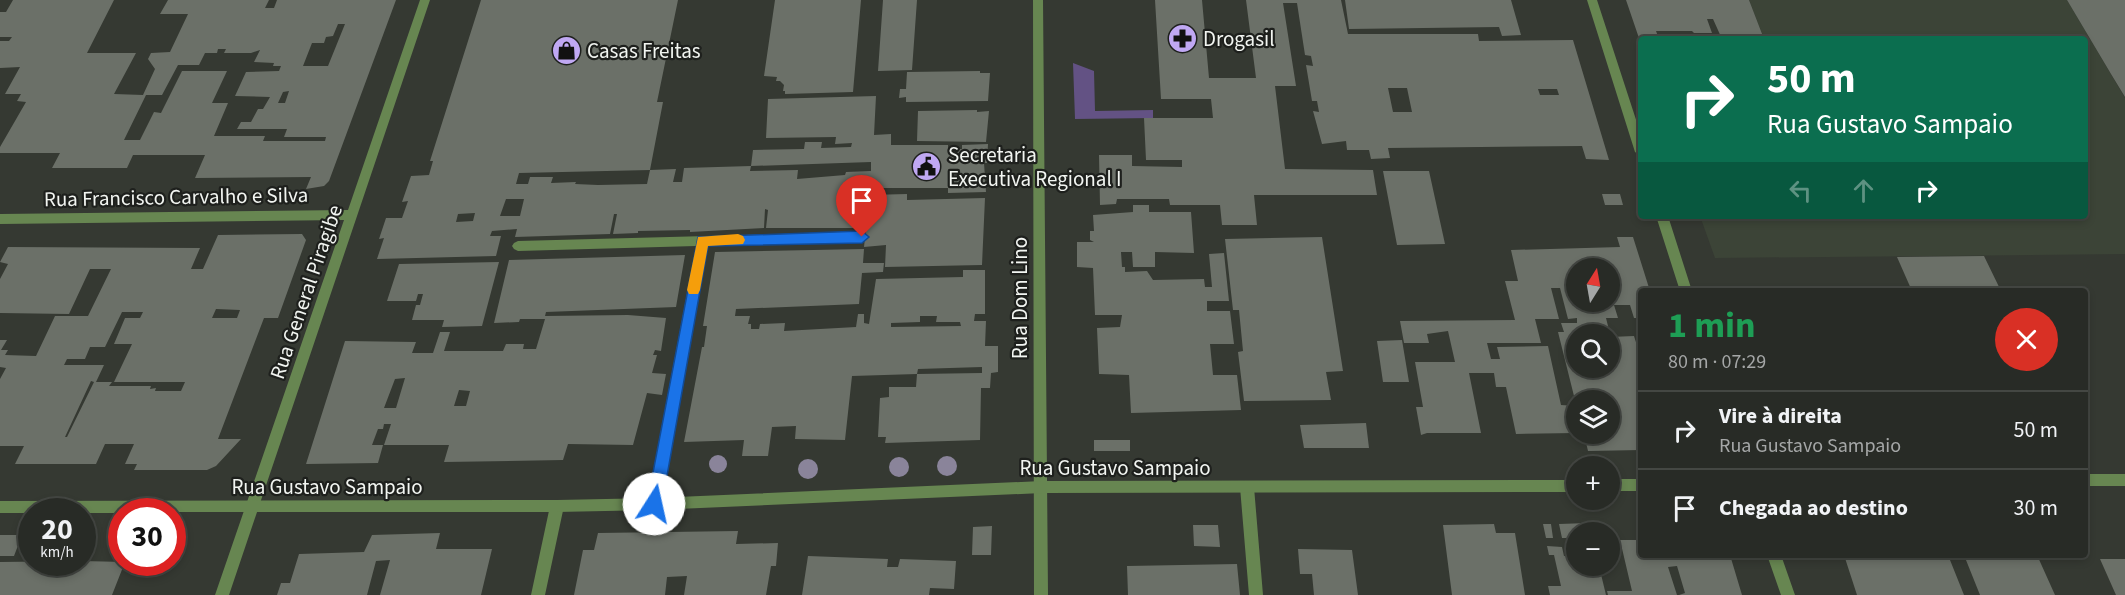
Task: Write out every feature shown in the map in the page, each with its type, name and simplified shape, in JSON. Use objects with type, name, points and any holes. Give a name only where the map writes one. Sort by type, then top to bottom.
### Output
[{"type":"street","name":"Rua General Piragibe","points":[[222,595],[254,507],[425,0]]},
{"type":"street","name":"Rua Dom Lino","points":[[1038,0],[1041,595]]},
{"type":"street","points":[[1592,0],[1638,143]]},
{"type":"street","name":"Rua Francisco Carvalho e Silva","points":[[0,219],[353,215]]},
{"type":"street","points":[[1663,219],[1685,288]]},
{"type":"street","points":[[518,246],[862,237]]},
{"type":"street","points":[[654,504],[703,241]]},
{"type":"street","points":[[2088,480],[2125,480]]},
{"type":"street","points":[[1620,485],[1638,485]]},
{"type":"street","name":"Rua Gustavo Sampaio","points":[[0,507],[557,506],[1042,487],[1566,486]]},
{"type":"street","points":[[1247,488],[1256,595]]},
{"type":"street","points":[[537,595],[557,506]]},
{"type":"street","points":[[1775,558],[1788,595]]},
{"type":"shaded area","points":[[1749,0],[2067,0],[2125,98],[2125,254],[1715,258],[1701,219],[2088,219],[2088,36],[1763,36]]},
{"type":"shaded area","points":[[1073,63],[1094,71],[1095,111],[1153,110],[1153,118],[1075,119]]},
{"type":"building","points":[[13,0],[114,0],[87,53],[136,53],[114,94],[143,95],[155,69],[148,59],[151,53],[170,52],[188,14],[160,14],[168,0],[269,0],[265,8],[274,8],[277,0],[396,0],[329,181],[324,186],[306,189],[311,177],[195,178],[205,155],[133,155],[127,168],[52,168],[60,153],[0,153],[0,147],[26,102],[17,101],[21,94],[5,94],[20,67],[0,68],[0,41],[9,41],[12,37],[0,37],[0,12],[6,12]],"holes":[[[338,24],[345,24],[328,66],[303,66],[312,43],[324,43],[326,37],[333,36]],[[218,49],[226,49],[224,53],[251,53],[260,50],[254,62],[274,63],[273,66],[281,66],[279,71],[246,72],[235,96],[270,97],[263,109],[258,109],[251,122],[241,122],[237,129],[287,129],[284,137],[326,137],[325,141],[263,141],[265,136],[214,136],[228,103],[212,103],[227,71],[182,71],[161,113],[154,112],[140,140],[124,140],[146,95],[162,95],[178,65],[199,65],[205,53],[217,53]],[[289,91],[285,103],[278,103],[283,92]]]},
{"type":"building","points":[[481,0],[678,0],[657,102],[663,102],[650,170],[676,169],[673,182],[682,182],[684,168],[751,166],[753,150],[804,149],[805,142],[822,142],[821,148],[851,147],[852,143],[835,144],[836,137],[766,138],[768,99],[876,96],[874,135],[891,134],[891,145],[948,145],[948,149],[962,149],[962,145],[988,144],[987,163],[984,163],[986,192],[948,193],[948,188],[869,188],[869,195],[907,194],[907,200],[985,198],[982,265],[885,267],[886,245],[864,247],[866,228],[766,228],[768,210],[765,209],[764,228],[690,232],[690,230],[638,231],[638,233],[613,234],[617,214],[614,214],[610,234],[515,237],[517,229],[492,231],[490,236],[501,236],[496,256],[377,259],[384,238],[379,239],[386,218],[402,218],[408,201],[402,202],[411,176],[429,175],[433,161],[430,161]],"holes":[[[871,162],[871,171],[797,179],[798,170],[750,171],[751,166]],[[650,170],[647,184],[551,183],[553,177],[530,177],[528,184],[516,184],[519,173]],[[506,199],[524,199],[520,216],[500,216]],[[475,213],[473,221],[456,222],[458,214]]]},
{"type":"building","points":[[775,0],[861,0],[853,92],[785,94],[784,85],[776,81],[777,77],[764,76]]},
{"type":"building","points":[[883,0],[917,0],[912,70],[878,71]]},
{"type":"building","points":[[1155,0],[1202,0],[1209,78],[1256,78],[1246,0],[1341,0],[1348,34],[1478,34],[1479,41],[1573,40],[1609,160],[1586,159],[1582,146],[1388,148],[1390,158],[1371,159],[1369,150],[1347,150],[1346,141],[1322,144],[1313,111],[1319,112],[1317,101],[1312,101],[1306,65],[1313,66],[1311,56],[1305,55],[1297,3],[1283,3],[1296,86],[1275,86],[1285,169],[1373,170],[1377,195],[1254,195],[1257,225],[1222,225],[1220,205],[1170,205],[1169,199],[1117,199],[1116,204],[1100,205],[1099,155],[1132,155],[1132,166],[1182,167],[1182,160],[1146,160],[1144,118],[1213,118],[1211,99],[1161,99]],"holes":[[[1388,88],[1407,88],[1412,112],[1393,112]],[[1538,89],[1557,89],[1559,95],[1540,95]]]},
{"type":"building","points":[[1345,0],[1511,0],[1521,35],[1502,36],[1499,27],[1349,29]]},
{"type":"building","points":[[1626,0],[1749,0],[1763,36],[1721,36],[1713,19],[1707,19],[1712,33],[1656,31],[1658,36],[1638,36]]},
{"type":"building","points":[[2067,0],[2125,0],[2125,97],[2111,74]]},
{"type":"building","points":[[980,71],[980,73],[990,73],[988,101],[906,102],[906,97],[899,98],[900,89],[906,89],[907,72]]},
{"type":"building","points":[[977,110],[977,112],[989,111],[986,142],[917,141],[918,111]]},
{"type":"building","points":[[1383,171],[1429,171],[1445,244],[1397,245]]},
{"type":"building","points":[[1602,194],[1620,194],[1623,205],[1605,205]]},
{"type":"building","points":[[1133,205],[1149,205],[1149,212],[1191,212],[1194,253],[1155,252],[1155,267],[1133,267],[1132,252],[1121,252],[1122,267],[1125,267],[1125,272],[1147,271],[1153,280],[1204,279],[1205,287],[1212,287],[1209,254],[1224,253],[1229,301],[1207,301],[1207,311],[1230,311],[1234,344],[1210,344],[1213,375],[1237,375],[1241,410],[1131,413],[1129,375],[1099,374],[1097,328],[1120,327],[1122,315],[1095,315],[1093,268],[1077,267],[1077,242],[1094,242],[1090,240],[1090,231],[1094,231],[1093,215],[1133,212]]},
{"type":"building","points":[[302,234],[306,240],[278,318],[264,318],[218,439],[241,439],[216,466],[207,470],[134,470],[137,464],[125,464],[134,444],[105,444],[96,464],[15,464],[24,446],[0,446],[0,379],[6,368],[0,367],[0,340],[7,340],[1,350],[8,350],[5,355],[36,356],[55,316],[88,316],[111,269],[90,269],[69,314],[0,313],[0,279],[8,264],[0,262],[8,247],[200,248],[191,269],[203,269],[218,235]],"holes":[[[216,309],[240,310],[237,318],[212,318]],[[122,312],[143,312],[140,318],[125,318],[114,344],[132,344],[114,382],[185,382],[181,391],[155,391],[156,388],[150,389],[151,386],[109,386],[112,382],[96,382],[104,365],[64,365],[67,359],[85,359],[90,347],[105,347]],[[91,381],[94,382],[67,437],[65,437]]]},
{"type":"building","points":[[1322,237],[1343,371],[1326,372],[1331,400],[1244,401],[1238,352],[1243,351],[1239,310],[1233,310],[1225,239]]},
{"type":"building","points":[[1617,237],[1633,237],[1649,288],[1638,288],[1638,318],[1634,318],[1630,305],[1620,305],[1620,258],[1566,258],[1566,311],[1560,288],[1551,288],[1559,319],[1535,319],[1541,343],[1487,343],[1491,359],[1500,359],[1497,347],[1548,346],[1561,405],[1566,405],[1566,433],[1516,434],[1506,387],[1496,387],[1494,373],[1469,373],[1481,433],[1421,435],[1416,407],[1423,407],[1415,362],[1455,362],[1448,331],[1427,334],[1429,343],[1404,343],[1400,321],[1515,320],[1505,281],[1518,281],[1511,250],[1620,247]]},
{"type":"building","points":[[864,249],[863,263],[884,263],[883,272],[862,273],[859,304],[736,309],[735,316],[750,316],[748,324],[751,324],[751,329],[759,329],[760,324],[785,323],[784,331],[856,327],[858,314],[864,314],[864,323],[869,324],[876,279],[963,277],[963,270],[985,270],[985,314],[975,314],[974,321],[986,321],[985,346],[998,346],[998,372],[991,373],[990,388],[981,388],[980,440],[885,443],[886,437],[878,437],[880,398],[889,397],[889,387],[916,387],[917,374],[852,376],[845,440],[795,439],[796,426],[772,427],[768,456],[742,456],[744,440],[684,442],[702,347],[704,347],[707,326],[703,326],[715,252]],"holes":[[[920,316],[937,316],[936,322],[960,322],[961,326],[891,327],[891,323],[920,322]],[[982,367],[982,373],[917,374],[918,369]]]},
{"type":"building","points":[[685,255],[676,307],[546,312],[545,316],[628,315],[666,318],[661,351],[655,350],[653,355],[657,355],[652,373],[666,374],[662,395],[647,393],[633,445],[568,444],[563,460],[444,462],[449,445],[384,445],[391,424],[384,424],[383,429],[378,429],[372,445],[383,445],[378,463],[306,464],[345,341],[416,342],[412,353],[433,353],[440,332],[450,332],[444,351],[503,351],[506,344],[524,344],[523,349],[536,349],[545,319],[520,319],[519,322],[494,323],[509,260]],"holes":[[[405,378],[396,408],[384,408],[395,379]],[[459,390],[470,391],[466,406],[454,406]]]},
{"type":"building","points":[[1984,256],[2000,288],[1911,288],[1897,257]]},
{"type":"building","points":[[499,262],[482,326],[442,327],[444,320],[412,320],[416,305],[420,305],[423,294],[418,294],[416,301],[387,301],[399,264]]},
{"type":"building","points":[[1566,312],[1616,312],[1618,318],[1606,318],[1608,324],[1566,324],[1566,364],[1558,332],[1564,332],[1561,323],[1577,323],[1577,318],[1568,319]]},
{"type":"building","points":[[1634,336],[1638,349],[1638,450],[1588,451],[1586,444],[1620,444],[1620,390],[1572,390],[1570,378],[1620,378],[1620,337]]},
{"type":"building","points":[[1402,340],[1409,382],[1383,382],[1377,341]]},
{"type":"building","points":[[1366,423],[1369,448],[1304,448],[1300,425]]},
{"type":"building","points":[[1094,440],[1130,440],[1130,451],[1094,451]]},
{"type":"building","points":[[1494,524],[1496,533],[1515,533],[1525,595],[1452,595],[1443,525]]},
{"type":"building","points":[[1543,524],[1551,524],[1553,538],[1546,538]]},
{"type":"building","points":[[1559,524],[1566,524],[1566,538],[1562,538]]},
{"type":"building","points":[[1193,525],[1218,525],[1220,547],[1194,546]]},
{"type":"building","points":[[992,526],[991,555],[972,555],[973,527]]},
{"type":"building","points":[[738,531],[736,544],[778,543],[776,566],[771,566],[766,595],[684,595],[687,576],[667,577],[665,595],[574,595],[583,550],[594,550],[598,533]]},
{"type":"building","points":[[440,533],[436,549],[492,549],[481,595],[380,595],[390,560],[376,561],[367,595],[277,595],[281,583],[290,583],[299,554],[364,552],[372,535]]},
{"type":"building","points":[[0,535],[18,535],[18,546],[14,556],[0,556]]},
{"type":"building","points":[[1620,540],[1638,540],[1638,558],[1731,558],[1742,595],[1679,595],[1685,593],[1677,566],[1668,567],[1677,595],[1608,595],[1607,591],[1632,591]]},
{"type":"building","points":[[1547,546],[1562,547],[1564,556],[1566,556],[1566,576],[1601,576],[1606,595],[1550,595],[1548,586],[1561,586],[1554,555],[1549,555]]},
{"type":"building","points":[[1298,549],[1352,550],[1358,595],[1314,595],[1312,574],[1300,574]]},
{"type":"building","points":[[808,556],[888,559],[887,567],[898,567],[900,559],[956,561],[954,589],[930,588],[929,595],[802,595]]},
{"type":"building","points":[[1845,558],[1949,558],[1964,595],[1857,595]]},
{"type":"building","points":[[1965,558],[2038,558],[2055,595],[1980,595]]},
{"type":"building","points":[[2100,559],[2125,559],[2125,595],[2116,595]]},
{"type":"building","points":[[96,561],[108,562],[108,576],[119,576],[112,595],[0,595],[0,562],[18,562],[18,576],[96,576]]},
{"type":"building","points":[[1237,564],[1240,595],[1128,595],[1127,566]]},
{"type":"slow traffic","points":[[694,290],[703,241],[738,240]]},
{"type":"place","name":"Drogasil","points":[[1182,39]]},
{"type":"place","name":"Casas Freitas","points":[[566,51]]},
{"type":"place","name":"Secretaria Executiva Regional I","points":[[927,167]]},
{"type":"route","points":[[654,504],[703,241],[862,237]]}]
